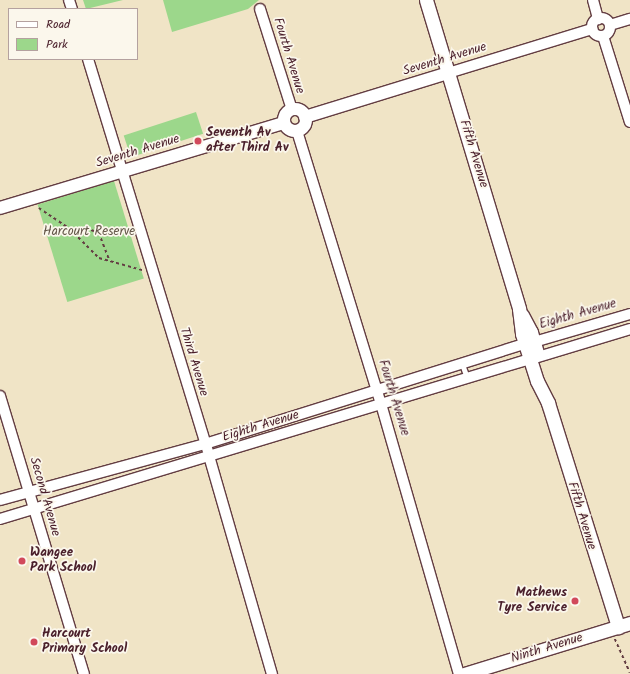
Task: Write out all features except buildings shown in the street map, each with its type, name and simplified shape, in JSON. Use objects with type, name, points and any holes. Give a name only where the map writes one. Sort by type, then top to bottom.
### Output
[{"type":"main road","name":"Fifth Avenue","points":[[426,0],[529,343],[621,630]]},
{"type":"main road","name":"Ninth Avenue","points":[[464,674],[621,630]]},
{"type":"street","points":[[593,0],[598,19],[592,29],[596,34],[603,36],[609,32],[610,25],[605,19],[598,19]]},
{"type":"street","name":"Fourth Avenue","points":[[260,9],[292,110]]},
{"type":"street","points":[[610,25],[630,19]]},
{"type":"street","name":"Seventh Avenue","points":[[305,117],[592,29]]},
{"type":"street","points":[[603,36],[630,122]]},
{"type":"street","name":"Third Avenue","points":[[88,60],[209,456],[272,674]]},
{"type":"street","points":[[292,110],[301,112],[305,117],[303,127],[297,131],[290,130],[284,123],[286,114],[292,110]]},
{"type":"street","name":"Seventh Avenue","points":[[0,208],[284,123]]},
{"type":"street","name":"Fourth Avenue","points":[[297,131],[382,404],[459,674]]},
{"type":"street","name":"Eighth Avenue","points":[[0,500],[205,444],[529,343],[630,314]]},
{"type":"street","name":"Eighth Avenue","points":[[0,519],[630,329]]},
{"type":"street","name":"Second Avenue","points":[[0,396],[84,674]]},
{"type":"lane","points":[[462,364],[467,378]]},
{"type":"lane","points":[[435,372],[439,386]]},
{"type":"lane","points":[[314,410],[318,423]]},
{"type":"lane","points":[[263,426],[266,439]]},
{"type":"path","points":[[38,208],[70,228],[91,253],[99,258],[152,273]]},
{"type":"path","points":[[70,228],[86,228],[99,233],[109,260]]},
{"type":"path","points":[[621,630],[630,673]]},
{"type":"green space","points":[[83,0],[123,0],[90,8],[86,8]]},
{"type":"green space","points":[[163,0],[259,0],[248,9],[172,32]]},
{"type":"green space","points":[[196,112],[203,134],[131,157],[124,135]]},
{"type":"green space","name":"Harcourt Reserve","points":[[114,181],[144,279],[67,302],[37,204]]},
{"type":"place","name":"Seventh Av after Third Av","points":[[198,141]]},
{"type":"place","name":"Wangee Park School","points":[[22,561]]},
{"type":"place","name":"Mathews Tyre Service","points":[[575,601]]},
{"type":"place","name":"Harcourt Primary School","points":[[34,642]]}]
